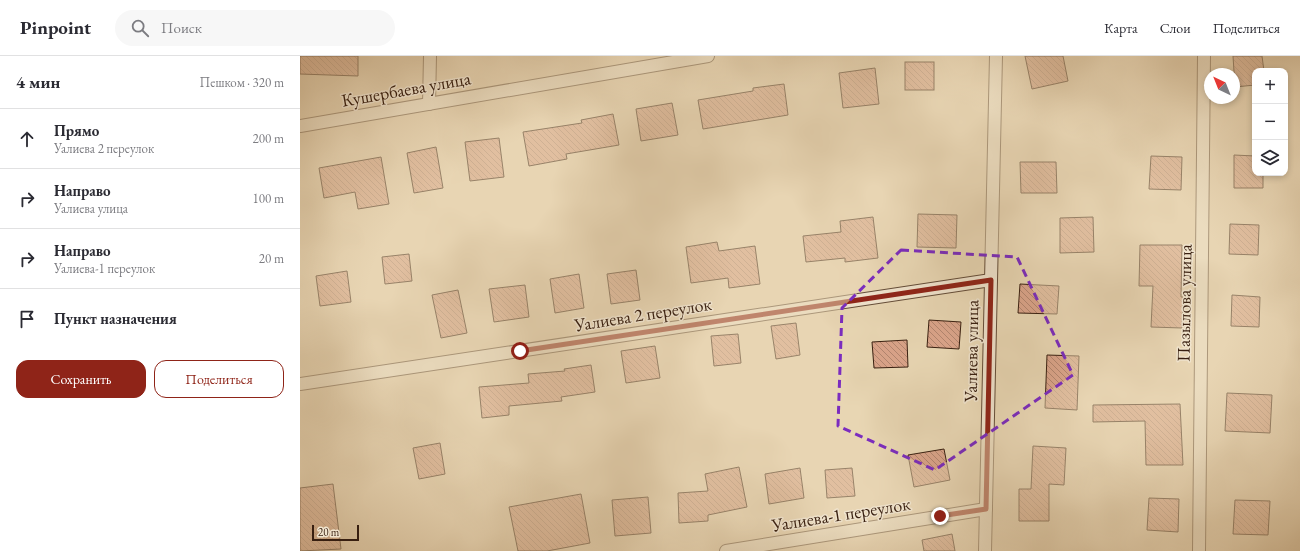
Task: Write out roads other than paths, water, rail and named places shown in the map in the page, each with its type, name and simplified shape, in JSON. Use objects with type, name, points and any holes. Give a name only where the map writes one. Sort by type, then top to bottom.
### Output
[{"type":"street","points":[[429,104],[430,56]]},
{"type":"street","name":"Кушербаева улица","points":[[300,126],[708,56]]},
{"type":"street","name":"Уалиева улица","points":[[985,551],[996,56]]},
{"type":"street","name":"Пазылова улица","points":[[1199,551],[1204,56]]},
{"type":"street","name":"Уалиева 2 переулок","points":[[300,384],[991,280]]},
{"type":"street","name":"Уалиева-1 переулок","points":[[726,551],[986,509]]}]
